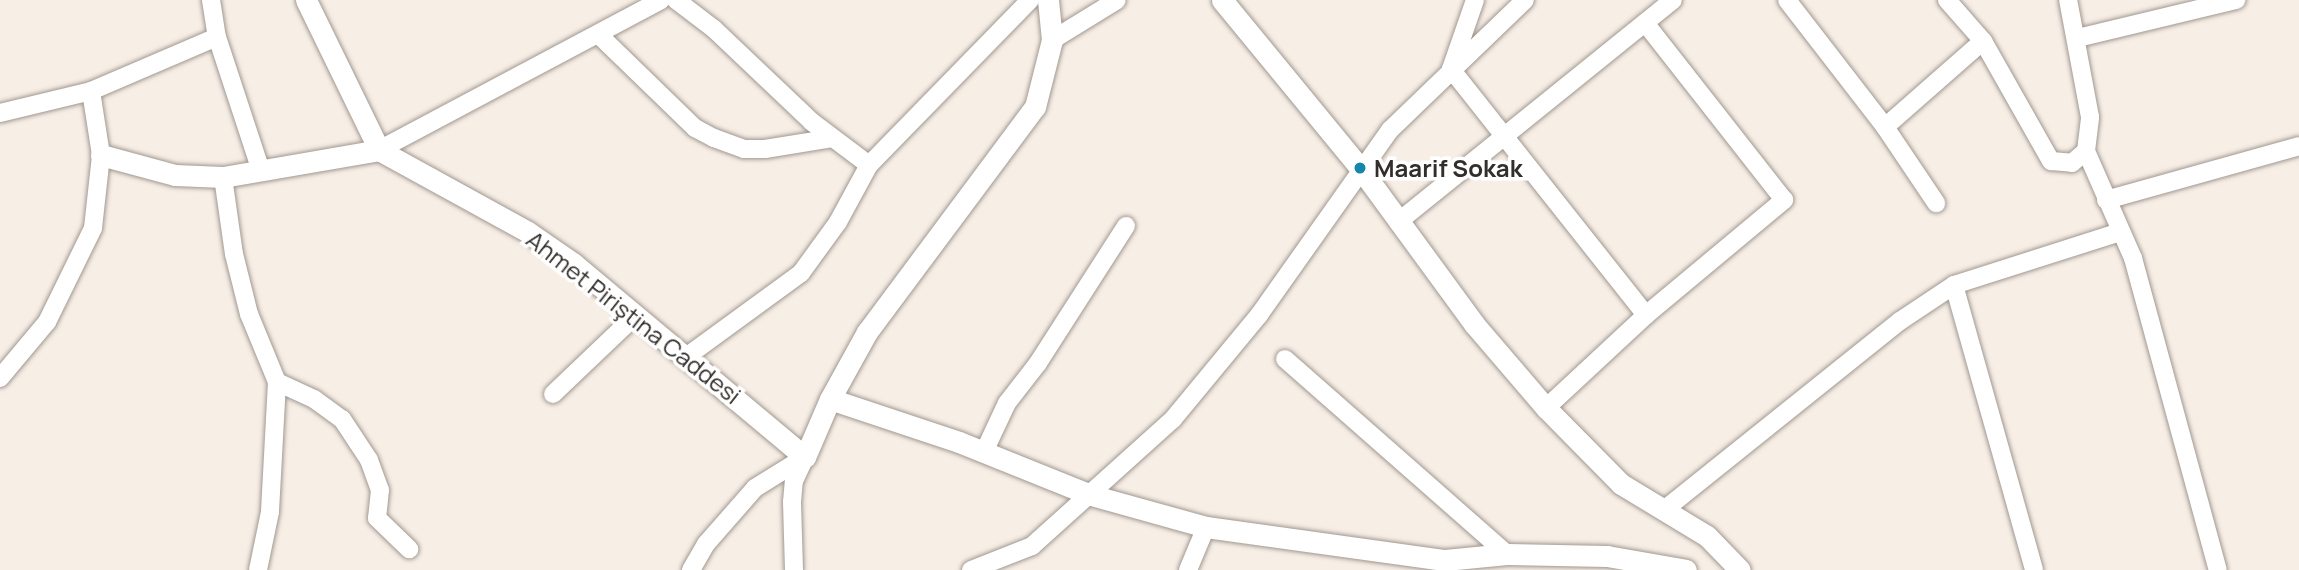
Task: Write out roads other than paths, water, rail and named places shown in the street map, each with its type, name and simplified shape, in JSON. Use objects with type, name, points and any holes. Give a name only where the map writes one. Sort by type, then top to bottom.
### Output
[{"type":"street","points":[[211,0],[217,37],[260,168]]},
{"type":"street","points":[[306,0],[379,150]]},
{"type":"street","points":[[101,155],[175,175],[223,177],[260,168],[379,150],[600,36],[661,0]]},
{"type":"street","points":[[676,0],[832,138],[869,165]]},
{"type":"street","points":[[685,357],[801,273],[838,222],[869,165],[1030,0]]},
{"type":"street","points":[[794,570],[794,481],[830,399],[866,332],[1035,107],[1052,40],[1048,0]]},
{"type":"street","points":[[1052,40],[1117,0]]},
{"type":"street","points":[[1222,0],[1360,168],[1474,324],[1546,408],[1620,484],[1707,536],[1740,570]]},
{"type":"street","points":[[1451,69],[1475,0]]},
{"type":"street","points":[[971,570],[990,567],[1032,546],[1173,419],[1233,346],[1360,168],[1451,69],[1525,0]]},
{"type":"street","points":[[1398,222],[1673,0]]},
{"type":"street","points":[[1787,0],[1885,127],[1936,203]]},
{"type":"street","points":[[1947,0],[1983,41],[2052,161],[2072,163],[2086,150]]},
{"type":"street","points":[[2068,0],[2078,38],[2090,117],[2086,150],[2133,258],[2218,570]]},
{"type":"street","points":[[2078,38],[2236,0]]},
{"type":"street","points":[[1546,408],[1646,315],[1784,201],[1644,23]]},
{"type":"street","points":[[600,36],[695,128],[714,138],[744,149],[765,149],[832,138]]},
{"type":"street","points":[[0,113],[91,91],[217,37]]},
{"type":"street","points":[[1885,127],[1983,41]]},
{"type":"street","points":[[1451,69],[1506,135],[1646,315]]},
{"type":"street","points":[[0,378],[47,322],[75,272],[93,228],[101,155],[91,91]]},
{"type":"street","points":[[2106,200],[2299,146]]},
{"type":"street","name":"Ahmet Piriştina Caddesi","points":[[379,150],[528,232],[636,315],[805,457]]},
{"type":"street","points":[[223,177],[234,254],[249,314],[277,382],[270,512],[258,570]]},
{"type":"street","points":[[984,452],[1007,402],[1038,363],[1126,226]]},
{"type":"street","points":[[1664,510],[1900,321],[1954,285],[2120,232]]},
{"type":"street","points":[[1954,285],[2034,570]]},
{"type":"street","points":[[553,394],[636,315]]},
{"type":"street","points":[[1285,359],[1507,554]]},
{"type":"street","points":[[277,382],[330,408],[347,425],[369,460],[380,490],[377,518],[409,549]]},
{"type":"street","points":[[830,399],[984,452],[1091,495],[1206,527],[1444,565],[1507,554],[1584,563],[1686,570]]},
{"type":"street","points":[[691,570],[706,544],[755,488],[805,457]]},
{"type":"street","points":[[1188,570],[1206,527]]},
{"type":"place","name":"Maarif Sokak","points":[[1360,168]]}]
